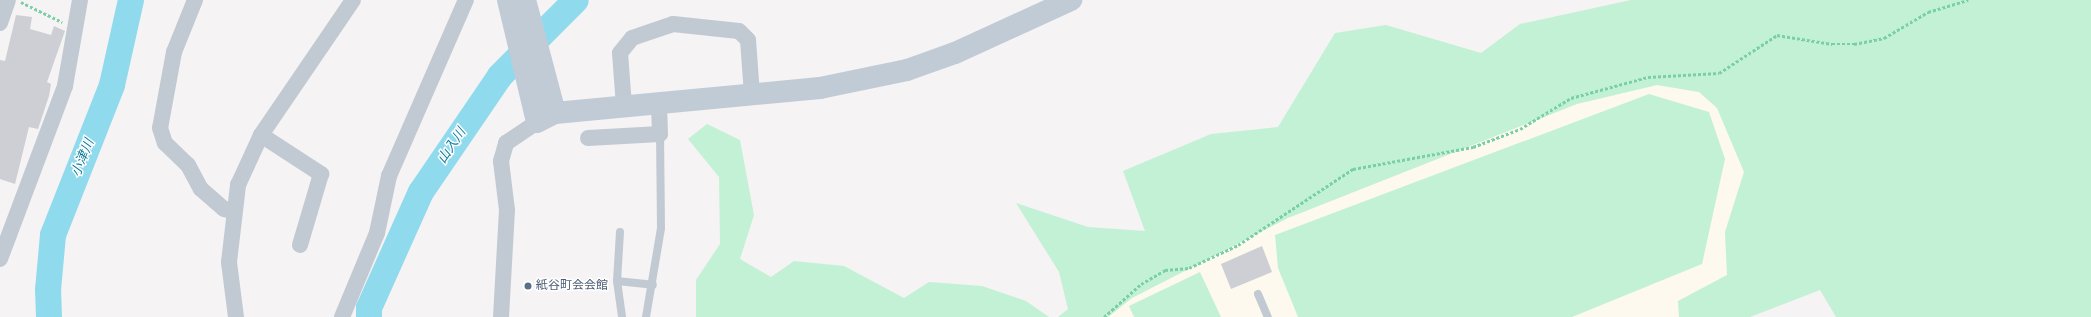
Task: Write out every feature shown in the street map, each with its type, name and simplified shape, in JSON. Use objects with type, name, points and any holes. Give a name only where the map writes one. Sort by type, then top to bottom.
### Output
[{"type":"street","points":[[0,24],[8,0]]},
{"type":"street","points":[[0,260],[3,240],[65,86],[80,0]]},
{"type":"street","points":[[195,0],[174,52],[160,128],[165,143],[188,165],[201,189],[224,209],[232,211]]},
{"type":"street","points":[[236,317],[229,262],[232,211],[238,185],[261,135],[354,0]]},
{"type":"street","points":[[342,317],[377,233],[389,176],[466,0]]},
{"type":"street","points":[[508,0],[523,17],[546,82],[546,117]]},
{"type":"street","points":[[501,317],[506,210],[502,152],[506,142],[546,117],[624,106],[820,88],[907,70],[955,53],[1071,0]]},
{"type":"street","points":[[523,17],[530,96],[546,117]]},
{"type":"street","points":[[624,106],[620,53],[632,38],[673,24],[739,31],[748,40],[752,94]]},
{"type":"street","points":[[588,138],[660,134],[659,103]]},
{"type":"street","points":[[261,135],[321,174],[300,245]]},
{"type":"lane","points":[[646,317],[653,285],[661,228],[660,134]]},
{"type":"lane","points":[[620,232],[617,280],[622,317]]},
{"type":"lane","points":[[617,280],[653,285]]},
{"type":"lane","points":[[1258,294],[1268,317]]},
{"type":"path","points":[[16,0],[75,28]]},
{"type":"path","points":[[1104,317],[1141,284],[1165,270],[1189,268],[1238,245],[1353,169],[1473,147],[1520,129],[1571,98],[1648,78],[1719,73],[1776,35],[1832,44],[1854,44],[1884,38],[1928,12],[1968,0]]},
{"type":"shaded area","points":[[1657,85],[1699,92],[1717,108],[1744,172],[1725,232],[1727,275],[1678,301],[1679,317],[1108,317],[1132,298],[1288,218],[1577,104]]},
{"type":"green space","points":[[1631,0],[2091,0],[2091,317],[1836,317],[1820,290],[1750,317],[1679,317],[1678,301],[1727,275],[1725,232],[1744,172],[1717,108],[1699,92],[1657,85],[1577,104],[1288,218],[1132,298],[1108,317],[1058,317],[1068,309],[1059,272],[1016,203],[1088,227],[1145,231],[1123,171],[1211,134],[1278,127],[1335,33],[1386,25],[1481,53],[1520,24]]},
{"type":"green space","points":[[1649,94],[1709,112],[1725,159],[1702,264],[1572,317],[1298,317],[1278,268],[1275,235]]},
{"type":"green space","points":[[707,124],[740,140],[754,215],[740,259],[771,277],[794,261],[844,266],[904,298],[929,282],[982,286],[1026,301],[1049,317],[696,317],[696,280],[720,244],[719,177],[688,139]]},
{"type":"green space","points":[[1200,272],[1221,317],[1134,317],[1129,306]]},
{"type":"building","points":[[16,15],[32,17],[30,29],[51,35],[54,26],[65,31],[47,82],[51,84],[49,96],[38,129],[29,127],[15,184],[0,179],[0,60],[5,61]]},
{"type":"building","points":[[1262,246],[1272,272],[1231,289],[1221,264]]},
{"type":"waterway","name":"小津川","points":[[49,317],[48,290],[53,235],[112,85],[131,0]]},
{"type":"waterway","name":"山入川","points":[[369,317],[369,308],[421,192],[500,76],[576,0]]},
{"type":"place","name":"紙谷町会会館","points":[[528,286]]}]
